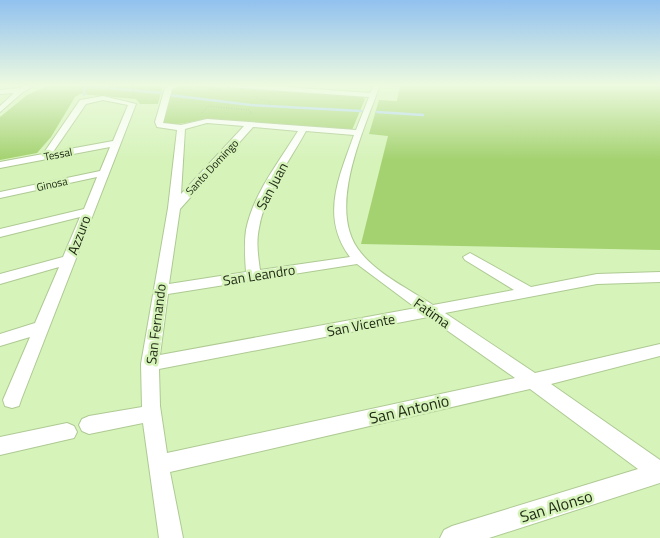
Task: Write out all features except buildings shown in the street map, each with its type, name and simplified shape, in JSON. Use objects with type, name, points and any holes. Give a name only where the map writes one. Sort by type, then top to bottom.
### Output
[{"type":"street","name":"Azzuro","points":[[46,156],[77,110]]},
{"type":"street","name":"Azzuro","points":[[12,400],[129,110]]},
{"type":"street","points":[[162,110],[160,125],[181,128],[204,118],[250,125],[358,133]]},
{"type":"street","name":"Fatima","points":[[367,110],[339,195],[340,230],[358,260],[430,312],[533,381],[660,473]]},
{"type":"street","name":"Santo Domingo","points":[[174,208],[250,125]]},
{"type":"street","name":"San Fernando","points":[[171,538],[158,465],[152,412],[150,364],[174,208],[181,128]]},
{"type":"street","name":"San Juan","points":[[253,276],[251,240],[256,216],[303,129]]},
{"type":"street","name":"Tessal","points":[[0,165],[116,143]]},
{"type":"street","name":"Ginosa","points":[[0,195],[103,173]]},
{"type":"street","points":[[0,233],[88,212]]},
{"type":"street","points":[[470,258],[529,292]]},
{"type":"street","points":[[0,279],[69,260]]},
{"type":"street","name":"San Leandro","points":[[160,290],[358,260]]},
{"type":"street","name":"San Vicente","points":[[150,364],[608,277],[660,277]]},
{"type":"street","points":[[0,340],[41,327]]},
{"type":"street","name":"San Antonio","points":[[158,465],[533,381],[660,350]]},
{"type":"street","points":[[88,425],[152,412]]},
{"type":"street","points":[[0,446],[67,432]]},
{"type":"street","name":"San Alonso","points":[[452,538],[660,473]]},
{"type":"path","points":[[204,110],[202,113],[204,118]]},
{"type":"path","points":[[242,110],[252,113],[243,116]]},
{"type":"green space","points":[[8,110],[67,110],[51,137],[37,153],[0,160],[0,117]]},
{"type":"green space","points":[[166,110],[360,110],[352,130],[208,119],[179,124],[162,124]]},
{"type":"green space","points":[[376,110],[660,110],[660,250],[361,244],[388,136],[369,134]]},
{"type":"waterway","points":[[345,110],[361,111]]},
{"type":"waterway","points":[[377,112],[423,115]]}]
